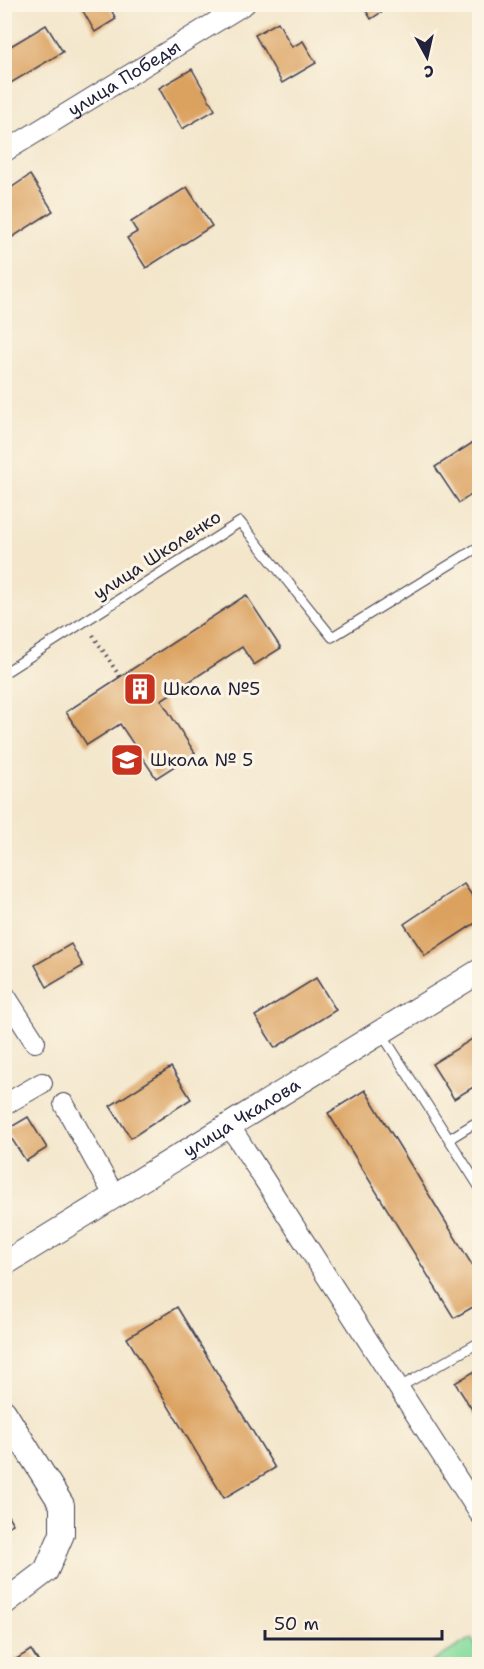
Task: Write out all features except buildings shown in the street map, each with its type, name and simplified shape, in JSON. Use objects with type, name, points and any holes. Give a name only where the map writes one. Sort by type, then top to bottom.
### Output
[{"type":"street","name":"улица Победы","points":[[4,152],[245,4]]},
{"type":"street","name":"улица Чкалова","points":[[4,1263],[480,971]]},
{"type":"street","points":[[4,994],[35,1042]]},
{"type":"street","points":[[4,1105],[42,1083]]},
{"type":"street","points":[[64,1104],[115,1197]]},
{"type":"street","points":[[229,1125],[480,1514]]},
{"type":"street","points":[[4,1412],[62,1505],[62,1534],[46,1571],[4,1603]]},
{"type":"lane","name":"улица Школенко","points":[[4,673],[240,522],[332,637],[480,546]]},
{"type":"lane","points":[[380,1032],[480,1188]]},
{"type":"lane","points":[[449,1139],[480,1120]]},
{"type":"lane","points":[[398,1388],[480,1342]]},
{"type":"path","points":[[84,622],[120,677]]},
{"type":"green space","points":[[471,1638],[479,1651],[479,1664],[429,1664]]},
{"type":"place","name":"Школа №5","points":[[140,689]]},
{"type":"place","name":"Школа № 5","points":[[127,760]]}]
